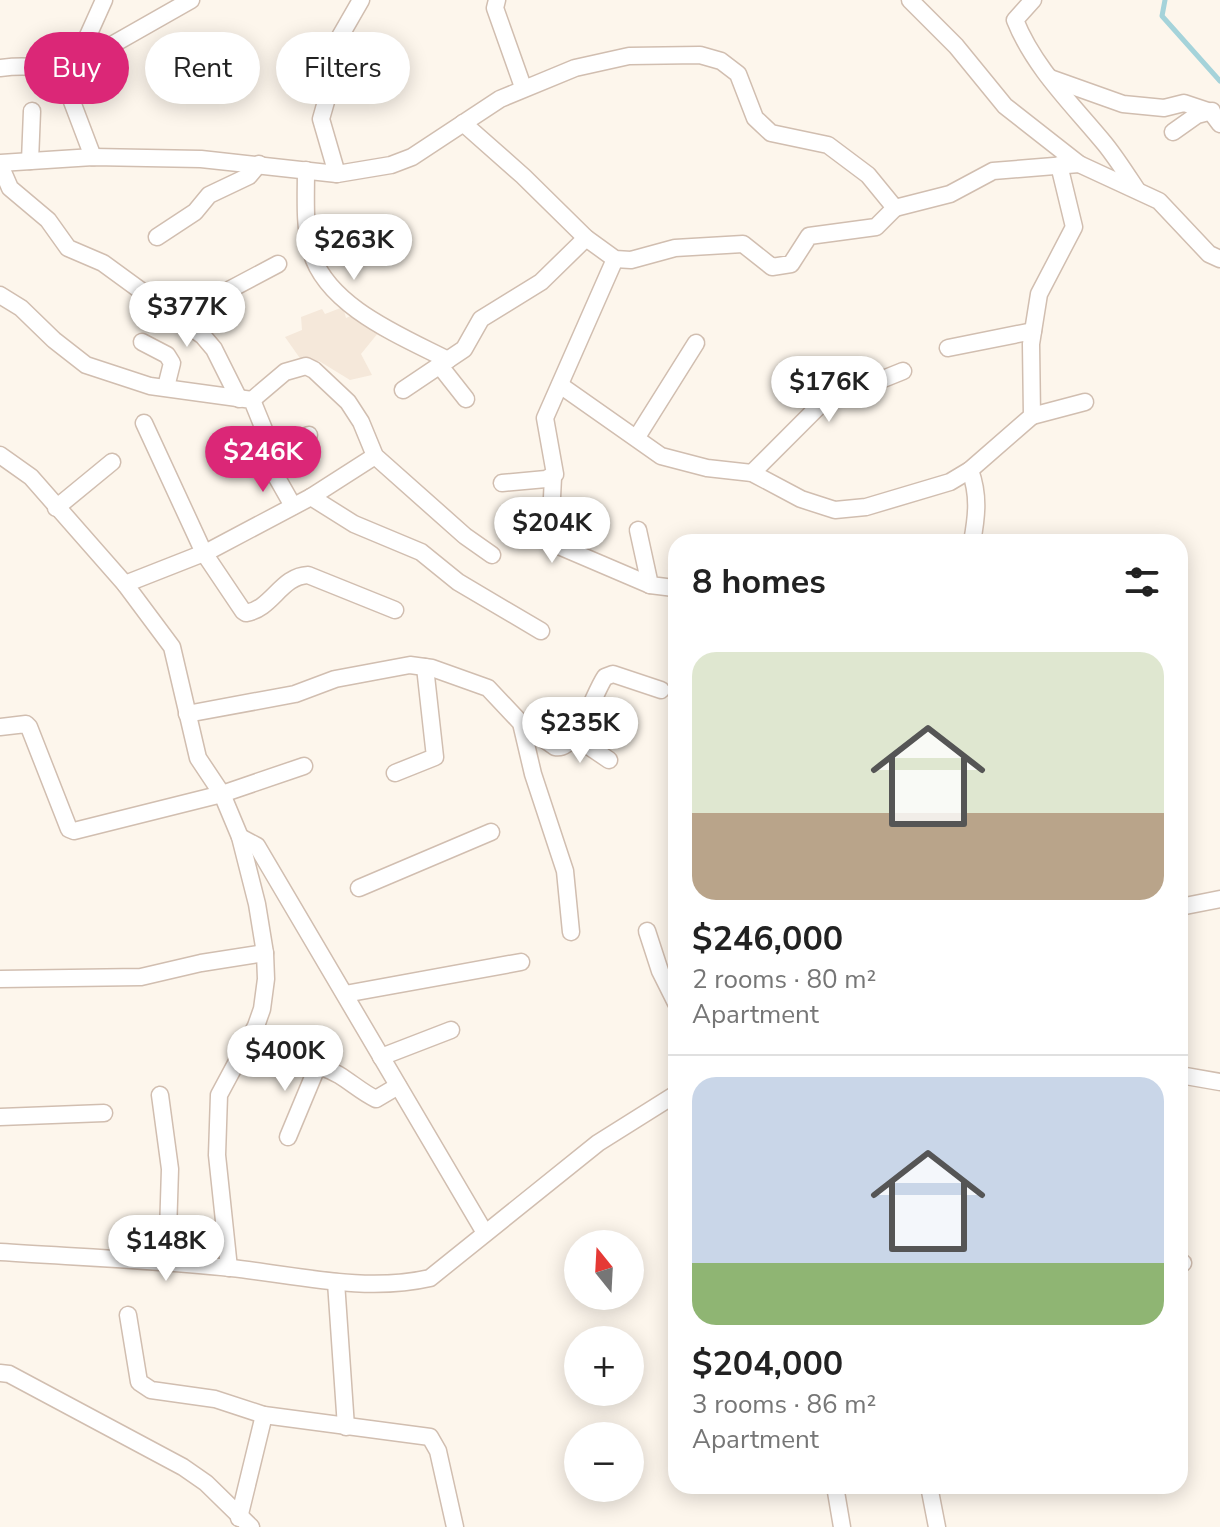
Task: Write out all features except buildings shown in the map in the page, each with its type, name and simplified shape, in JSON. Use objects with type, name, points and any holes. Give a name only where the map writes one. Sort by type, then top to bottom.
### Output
[{"type":"street","points":[[90,32],[104,0]]},
{"type":"street","points":[[129,38],[191,0]]},
{"type":"street","points":[[337,174],[321,119],[337,63],[338,40],[361,0]]},
{"type":"street","points":[[497,0],[495,8],[523,87]]},
{"type":"street","points":[[910,0],[956,46],[1005,106],[1079,164],[1159,201],[1209,254],[1220,259]]},
{"type":"street","points":[[1033,0],[1015,20],[1030,50],[1070,106],[1106,145],[1138,192]]},
{"type":"street","points":[[293,506],[276,476],[272,449],[214,349],[203,336],[103,263],[68,248],[48,220],[10,188],[0,164],[93,157],[201,159],[337,174],[391,165],[412,157],[523,87],[575,68],[629,56],[700,55],[721,61],[738,74],[755,118],[771,133],[828,145],[868,175],[895,208]]},
{"type":"street","points":[[0,68],[24,67]]},
{"type":"street","points":[[1050,78],[1123,104],[1164,108],[1184,103],[1217,114]]},
{"type":"street","points":[[73,104],[93,157]]},
{"type":"street","points":[[30,161],[32,111]]},
{"type":"street","points":[[1173,132],[1197,115],[1217,114]]},
{"type":"street","points":[[463,123],[586,238],[615,259],[631,260],[675,248],[743,244],[772,267],[791,264],[809,236],[876,227],[895,208],[950,194],[993,171],[1079,164]]},
{"type":"street","points":[[157,237],[195,212],[209,195],[249,176],[259,164]]},
{"type":"street","points":[[1032,416],[1033,331],[1039,294],[1074,227],[1059,165]]},
{"type":"street","points":[[306,170],[311,252],[327,282],[350,306],[444,363],[466,399]]},
{"type":"street","points":[[403,390],[464,349],[481,319],[541,282],[586,238]]},
{"type":"street","points":[[615,259],[545,418],[555,474],[550,538],[554,544],[650,585],[668,587]]},
{"type":"street","points":[[178,317],[278,264]]},
{"type":"street","points":[[0,295],[21,308],[86,365],[150,386],[245,400],[285,372],[306,366],[314,370],[348,402],[361,422],[375,456],[465,536],[492,555]]},
{"type":"street","points":[[948,348],[1033,331]]},
{"type":"street","points":[[142,342],[167,355],[172,363],[166,387]]},
{"type":"street","points":[[637,437],[696,343]]},
{"type":"street","points":[[752,473],[821,404],[903,371]]},
{"type":"street","points":[[560,385],[661,456],[707,468],[752,473],[801,499],[835,510],[866,507],[950,482],[970,470],[1032,416],[1085,402]]},
{"type":"street","points":[[144,423],[204,553],[246,613],[259,610],[293,578],[308,575],[395,610]]},
{"type":"street","points":[[272,449],[309,435]]},
{"type":"street","points":[[0,455],[31,477],[125,584],[172,647],[198,758],[222,794],[240,837],[257,904],[266,979],[262,1009],[219,1095],[217,1155],[229,1268]]},
{"type":"street","points":[[125,584],[204,553],[311,497],[375,456]]},
{"type":"street","points":[[56,508],[112,462]]},
{"type":"street","points":[[970,470],[977,490],[973,534]]},
{"type":"street","points":[[502,483],[553,477]]},
{"type":"street","points":[[311,497],[354,524],[421,552],[458,582],[541,631]]},
{"type":"street","points":[[638,530],[650,585]]},
{"type":"street","points":[[187,714],[295,694],[335,679],[410,665],[488,688],[521,723],[555,747],[567,747],[605,677],[613,674],[661,690]]},
{"type":"street","points":[[395,773],[435,757],[425,667]]},
{"type":"street","points":[[521,723],[533,774],[565,871],[571,932]]},
{"type":"street","points":[[0,727],[26,724],[29,727],[69,829],[74,831],[222,794],[304,766]]},
{"type":"street","points":[[575,737],[609,760]]},
{"type":"street","points":[[359,888],[491,832]]},
{"type":"street","points":[[240,837],[257,846],[485,1233]]},
{"type":"street","points":[[1188,905],[1220,899]]},
{"type":"street","points":[[647,931],[668,987]]},
{"type":"street","points":[[0,979],[141,977],[265,953]]},
{"type":"street","points":[[345,994],[521,962]]},
{"type":"street","points":[[381,1057],[451,1030]]},
{"type":"street","points":[[242,1054],[318,1065],[376,1099],[398,1086]]},
{"type":"street","points":[[288,1137],[318,1065]]},
{"type":"street","points":[[1188,1076],[1220,1082]]},
{"type":"street","points":[[160,1095],[170,1169],[167,1264]]},
{"type":"street","points":[[0,1252],[229,1268],[336,1282],[405,1284],[430,1278],[598,1143],[668,1099]]},
{"type":"street","points":[[0,1117],[104,1113]]},
{"type":"street","points":[[336,1282],[346,1427]]},
{"type":"street","points":[[128,1315],[139,1382],[151,1390],[215,1399],[264,1415],[430,1437],[438,1451],[455,1527]]},
{"type":"street","points":[[0,1373],[9,1374],[183,1467],[206,1483],[245,1522]]},
{"type":"street","points":[[245,1522],[264,1415]]},
{"type":"street","points":[[836,1494],[842,1527]]},
{"type":"street","points":[[931,1494],[937,1527]]},
{"type":"shaded area","points":[[343,307],[346,318],[353,315],[378,333],[361,354],[372,375],[350,380],[319,361],[304,364],[285,337],[302,330],[301,317],[322,309],[325,314]]},
{"type":"waterway","points":[[1165,0],[1162,16],[1220,81]]}]
